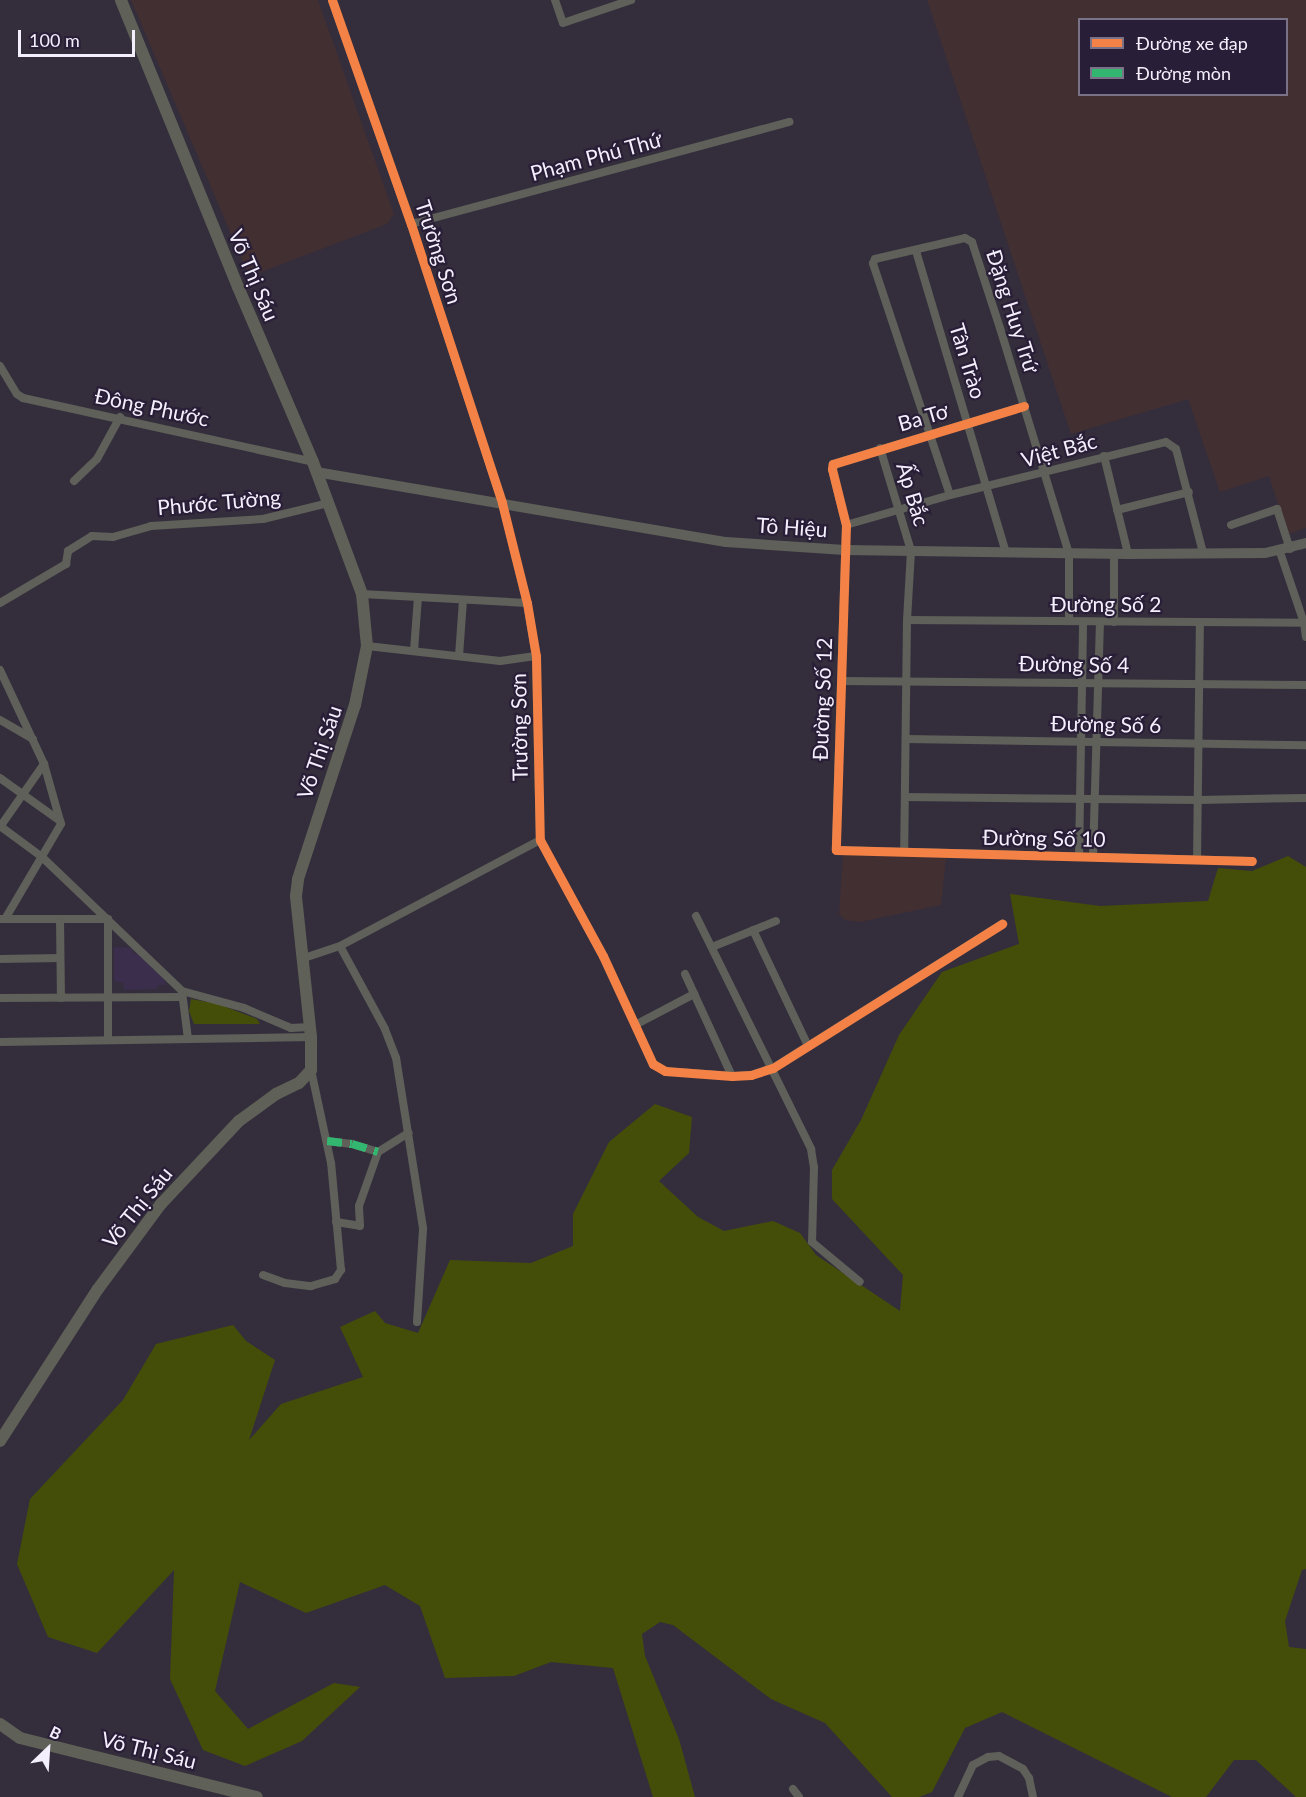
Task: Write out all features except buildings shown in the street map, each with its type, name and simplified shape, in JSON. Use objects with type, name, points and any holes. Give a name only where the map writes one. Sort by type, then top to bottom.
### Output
[{"type":"main road","name":"Võ Thị Sáu","points":[[0,1441],[98,1289],[161,1204],[239,1121],[276,1094],[299,1083],[311,1070],[310,1032],[296,896],[298,879],[355,705],[367,646],[362,594],[315,466],[238,287],[121,0]]},
{"type":"main road","name":"Võ Thị Sáu","points":[[0,1724],[6,1731],[20,1738],[257,1797]]},
{"type":"street","name":"Trường Sơn","points":[[332,0],[411,224],[502,503],[527,603],[536,656],[540,840],[598,946],[653,1064],[661,1070],[732,1076],[751,1075],[773,1068],[1002,924]]},
{"type":"street","points":[[555,0],[562,23],[631,0]]},
{"type":"street","name":"Phạm Phú Thứ","points":[[411,224],[790,122]]},
{"type":"street","name":"Đặng Huy Trứ","points":[[950,495],[873,265],[875,259],[965,238],[972,242],[1046,473],[1069,553],[1069,621]]},
{"type":"street","name":"Tân Trào","points":[[916,251],[1006,552]]},
{"type":"street","name":"Đông Phước","points":[[0,366],[17,394],[23,398],[120,417],[315,466]]},
{"type":"street","name":"Ba Tơ","points":[[833,464],[1024,406]]},
{"type":"street","points":[[74,481],[97,459],[120,417]]},
{"type":"street","name":"Việt Bắc","points":[[846,525],[950,495],[1166,442],[1172,444],[1190,492],[1203,553]]},
{"type":"street","name":"Ấp Bắc","points":[[880,448],[911,551],[906,681],[904,852]]},
{"type":"street","points":[[1104,456],[1128,554]]},
{"type":"street","name":"Đường Số 12","points":[[833,464],[846,525],[836,850]]},
{"type":"street","name":"Tô Hiệu","points":[[315,466],[502,503],[726,542],[845,550],[1114,554],[1285,550],[1306,543]]},
{"type":"street","points":[[1117,510],[1190,492]]},
{"type":"street","name":"Phước Tường","points":[[0,603],[66,564],[65,557],[75,545],[92,536],[113,537],[151,526],[263,519],[328,503]]},
{"type":"street","points":[[1231,525],[1277,509],[1306,637]]},
{"type":"street","points":[[1114,554],[1114,622]]},
{"type":"street","points":[[362,594],[527,603]]},
{"type":"street","points":[[414,651],[418,597]]},
{"type":"street","points":[[459,656],[463,600]]},
{"type":"street","name":"Đường Số 2","points":[[908,620],[1304,623]]},
{"type":"street","points":[[1079,857],[1083,622]]},
{"type":"street","points":[[1093,857],[1100,622]]},
{"type":"street","points":[[1197,860],[1200,622]]},
{"type":"street","points":[[367,646],[500,661],[536,656]]},
{"type":"street","points":[[0,670],[44,764],[61,822],[3,919]]},
{"type":"street","name":"Đường Số 4","points":[[841,681],[1306,686]]},
{"type":"street","points":[[0,720],[33,739]]},
{"type":"street","name":"Đường Số 6","points":[[906,739],[1306,745]]},
{"type":"street","points":[[44,764],[0,826],[42,857],[108,919],[182,994],[188,1039]]},
{"type":"street","points":[[0,778],[61,822]]},
{"type":"street","points":[[905,797],[1198,800],[1306,798]]},
{"type":"street","points":[[301,959],[340,946],[540,840]]},
{"type":"street","name":"Đường Số 10","points":[[836,850],[1252,861]]},
{"type":"street","points":[[696,916],[773,1068],[813,1158],[812,1242],[860,1282]]},
{"type":"street","points":[[3,919],[108,919]]},
{"type":"street","points":[[60,919],[61,998]]},
{"type":"street","points":[[108,919],[108,1040]]},
{"type":"street","points":[[712,947],[776,921]]},
{"type":"street","points":[[753,930],[808,1046]]},
{"type":"street","points":[[340,946],[392,1045],[409,1133],[423,1228],[417,1322]]},
{"type":"street","points":[[0,959],[60,958]]},
{"type":"street","points":[[685,974],[732,1076]]},
{"type":"street","points":[[0,998],[108,998],[182,994],[225,1001],[291,1028],[310,1032]]},
{"type":"street","points":[[635,1025],[694,994]]},
{"type":"street","points":[[0,1042],[188,1039],[310,1032]]},
{"type":"street","points":[[263,1275],[298,1286],[335,1279],[340,1275],[342,1259],[327,1141],[311,1070]]},
{"type":"street","points":[[336,1222],[360,1226],[359,1206],[378,1152],[409,1133]]},
{"type":"street","points":[[327,1141],[352,1144],[378,1152]]},
{"type":"street","points":[[958,1797],[973,1765],[988,1757],[999,1756],[1023,1769],[1029,1778],[1033,1797]]},
{"type":"street","points":[[793,1789],[799,1797]]},
{"type":"shaded area","points":[[131,0],[318,0],[394,214],[387,224],[256,274],[246,269]]},
{"type":"shaded area","points":[[927,0],[1306,0],[1306,528],[1288,534],[1269,476],[1220,492],[1188,399],[1071,434]]},
{"type":"shaded area","points":[[843,854],[946,858],[941,905],[860,922],[845,920],[839,914]]},
{"type":"shaded area","points":[[114,947],[132,948],[133,953],[138,954],[164,979],[166,985],[158,985],[157,989],[124,990],[123,983],[114,981]]},
{"type":"green space","points":[[1288,856],[1306,867],[1306,1569],[1302,1570],[1285,1621],[1289,1647],[1306,1649],[1306,1797],[1296,1797],[1256,1760],[1234,1760],[1206,1797],[1172,1797],[1002,1712],[965,1728],[932,1792],[919,1797],[892,1797],[825,1723],[771,1699],[673,1625],[660,1622],[642,1634],[645,1656],[679,1739],[695,1797],[653,1797],[613,1668],[551,1662],[514,1676],[445,1678],[420,1606],[385,1585],[306,1613],[240,1582],[215,1691],[248,1729],[334,1683],[360,1687],[302,1741],[245,1766],[203,1750],[170,1679],[174,1570],[97,1653],[48,1637],[17,1564],[30,1499],[123,1400],[156,1344],[233,1325],[246,1341],[275,1360],[249,1440],[281,1404],[363,1377],[340,1327],[375,1311],[385,1323],[418,1333],[450,1260],[531,1263],[573,1246],[573,1214],[609,1142],[655,1104],[692,1117],[689,1153],[659,1181],[698,1217],[724,1231],[773,1221],[800,1233],[816,1255],[900,1311],[903,1275],[832,1199],[832,1170],[861,1120],[899,1035],[942,972],[1019,944],[1010,894],[1100,906],[1208,901],[1218,868],[1252,871]]},
{"type":"green space","points":[[191,999],[218,1004],[257,1019],[260,1024],[194,1024],[189,1011]]},
{"type":"marked path","points":[[327,1141],[352,1144],[378,1152]]},
{"type":"cycle path","points":[[332,0],[411,224],[502,503],[527,603],[536,656],[540,840],[603,956],[653,1064],[665,1071],[732,1076],[751,1075],[773,1068],[1002,924]]},
{"type":"cycle path","points":[[1024,406],[833,464],[832,469],[846,525],[836,850],[1252,861]]}]
